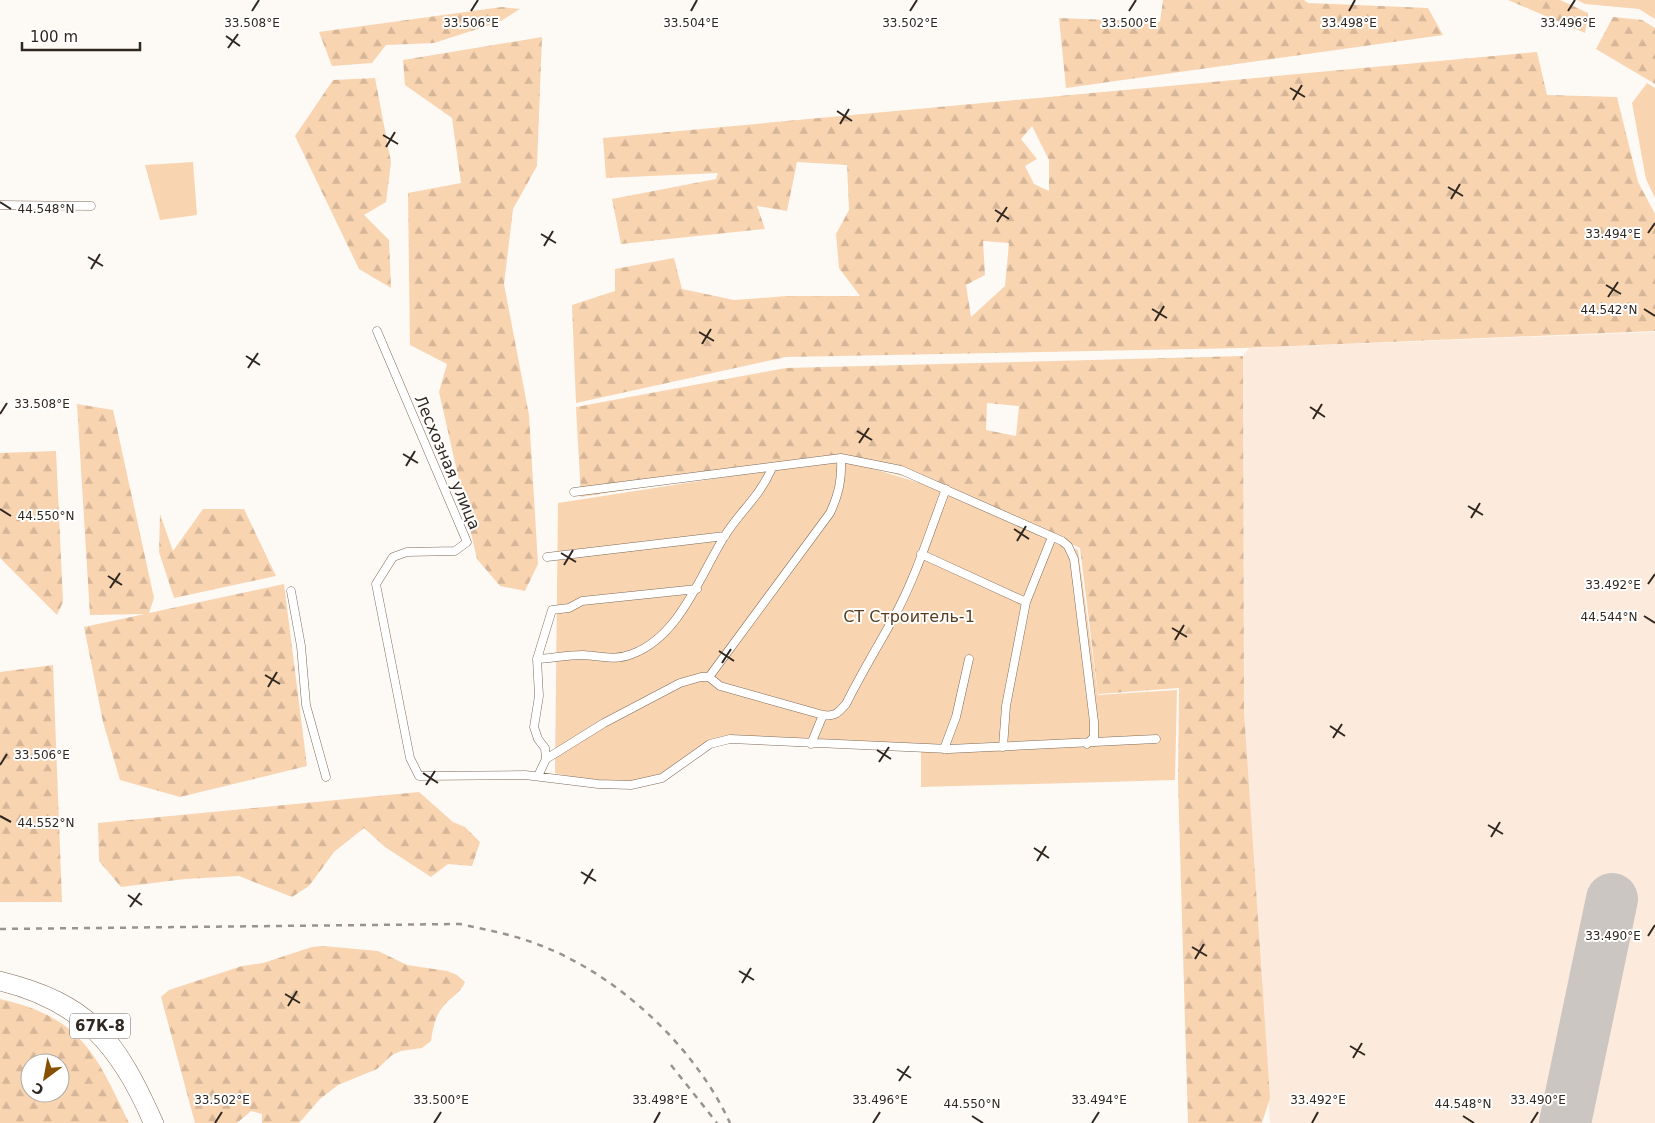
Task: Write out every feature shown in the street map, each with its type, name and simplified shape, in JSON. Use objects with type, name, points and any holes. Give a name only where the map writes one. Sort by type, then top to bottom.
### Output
[{"type":"main road","name":"67К-8","points":[[0,977],[35,985],[61,997],[98,1024],[119,1048],[158,1123]]},
{"type":"main road","name":"67К-8","points":[[0,985],[35,996],[60,1007],[94,1033],[129,1080],[149,1123]]},
{"type":"street","points":[[0,206],[91,206]]},
{"type":"street","name":"Лесхозная улица","points":[[377,331],[467,542],[455,551],[407,552],[393,557],[376,584],[410,758],[419,776],[538,776]]},
{"type":"street","points":[[709,677],[830,513],[840,486],[841,458]]},
{"type":"street","points":[[574,492],[841,458],[901,470],[1052,537],[1068,546],[1074,559],[1094,722],[1094,737],[1088,744]]},
{"type":"street","points":[[537,659],[582,655],[612,659],[632,654],[650,645],[665,631],[697,589],[725,536],[763,488],[772,468]]},
{"type":"street","points":[[546,759],[604,723],[680,683],[701,677],[709,677],[720,686],[823,715],[833,716],[846,704],[880,638],[894,616],[946,489]]},
{"type":"street","points":[[547,557],[725,536]]},
{"type":"street","points":[[1003,747],[1006,706],[1026,602],[1052,537]]},
{"type":"street","points":[[921,554],[1026,602]]},
{"type":"street","points":[[697,589],[582,601],[569,608],[552,610],[537,659],[539,696],[534,727],[538,739],[545,748],[546,759],[538,776],[598,784],[631,785],[662,778],[710,744],[730,739],[944,749],[1088,744],[1156,739]]},
{"type":"street","points":[[291,591],[301,646],[306,705],[326,777]]},
{"type":"street","points":[[944,749],[956,717],[969,659]]},
{"type":"street","points":[[811,744],[823,715]]},
{"type":"shaded area","points":[[1655,332],[1655,1123],[1270,1123],[1244,711],[1243,356],[1249,348]]},
{"type":"green space","points":[[1163,0],[1304,0],[1308,3],[1428,8],[1443,35],[1066,88],[1059,18],[1160,22]]},
{"type":"green space","points":[[1508,0],[1560,0],[1588,13],[1585,33]]},
{"type":"green space","points":[[1577,0],[1655,0],[1655,19],[1639,9],[1585,4]]},
{"type":"green space","points":[[502,7],[520,9],[499,22],[434,43],[386,45],[372,63],[332,66],[319,32]]},
{"type":"green space","points":[[1613,17],[1642,20],[1655,28],[1655,84],[1596,49]]},
{"type":"green space","points":[[542,37],[537,166],[513,209],[504,284],[529,415],[538,564],[525,591],[500,586],[477,559],[439,392],[447,364],[410,345],[408,193],[461,183],[452,118],[405,85],[403,60]]},
{"type":"green space","points":[[1537,52],[1547,95],[1617,97],[1638,182],[1655,214],[1655,331],[1243,348],[786,357],[576,403],[572,305],[615,291],[615,269],[674,258],[682,289],[734,300],[787,296],[860,296],[839,268],[836,234],[849,210],[847,165],[797,162],[787,211],[757,206],[765,229],[621,244],[612,199],[716,179],[718,173],[606,178],[603,138]],"holes":[[[1032,126],[1049,160],[1049,191],[1034,184],[1025,166],[1037,159],[1021,139]],[[983,241],[1009,243],[1005,286],[971,317],[966,285],[985,275]]]},
{"type":"green space","points":[[375,78],[391,162],[386,202],[364,215],[389,240],[391,288],[359,269],[295,136],[333,80]]},
{"type":"green space","points":[[1647,83],[1655,88],[1655,198],[1646,179],[1632,103]]},
{"type":"green space","points":[[193,162],[197,215],[160,220],[145,165]]},
{"type":"green space","points":[[1243,356],[1244,711],[1270,1098],[1262,1123],[1188,1123],[1178,782],[1179,688],[1098,694],[1080,548],[946,489],[841,458],[765,467],[581,497],[576,407],[786,368]],"holes":[[[987,403],[1019,406],[1016,436],[986,430]]]},
{"type":"green space","points":[[77,404],[113,410],[154,598],[149,613],[284,584],[307,766],[180,797],[120,780],[103,722],[84,627],[145,614],[90,615]]},
{"type":"green space","points":[[56,451],[63,602],[57,615],[0,558],[0,453]]},
{"type":"green space","name":"СТ Строитель-1","points":[[844,460],[943,490],[1078,550],[1098,695],[1177,690],[1175,780],[921,787],[921,746],[814,742],[825,714],[721,684],[708,675],[682,680],[636,705],[680,685],[708,678],[719,687],[821,716],[811,742],[747,737],[723,739],[705,744],[664,775],[639,783],[610,783],[555,773],[558,503],[770,470],[766,479],[721,539],[697,587],[671,623],[651,641],[626,653],[611,657],[612,661],[632,656],[651,646],[667,632],[699,590],[727,536],[765,489],[773,470]]},
{"type":"green space","points":[[203,509],[244,509],[276,576],[174,598],[159,552],[160,514],[173,551]]},
{"type":"green space","points":[[53,665],[62,902],[0,902],[0,672]]},
{"type":"green space","points":[[419,792],[453,822],[465,827],[480,842],[472,866],[448,864],[431,877],[385,847],[364,828],[334,852],[309,886],[292,897],[239,876],[185,879],[121,887],[99,861],[98,823]]},
{"type":"green space","points":[[323,946],[378,951],[407,965],[447,971],[457,975],[465,982],[440,1011],[434,1025],[431,1041],[422,1048],[401,1051],[392,1055],[377,1069],[338,1085],[320,1099],[299,1123],[262,1123],[262,1114],[251,1111],[237,1123],[195,1123],[161,997],[169,990],[242,966],[263,963],[312,947]]},
{"type":"green space","points":[[0,999],[50,1016],[68,1028],[95,1058],[129,1123],[0,1123]]},
{"type":"runway","points":[[1565,1123],[1612,899]]},
{"type":"railway","points":[[0,929],[460,924],[512,936],[532,942],[571,959],[626,995],[652,1017],[697,1068],[715,1095],[730,1123]]},
{"type":"railway","points":[[671,1065],[717,1123]]}]
